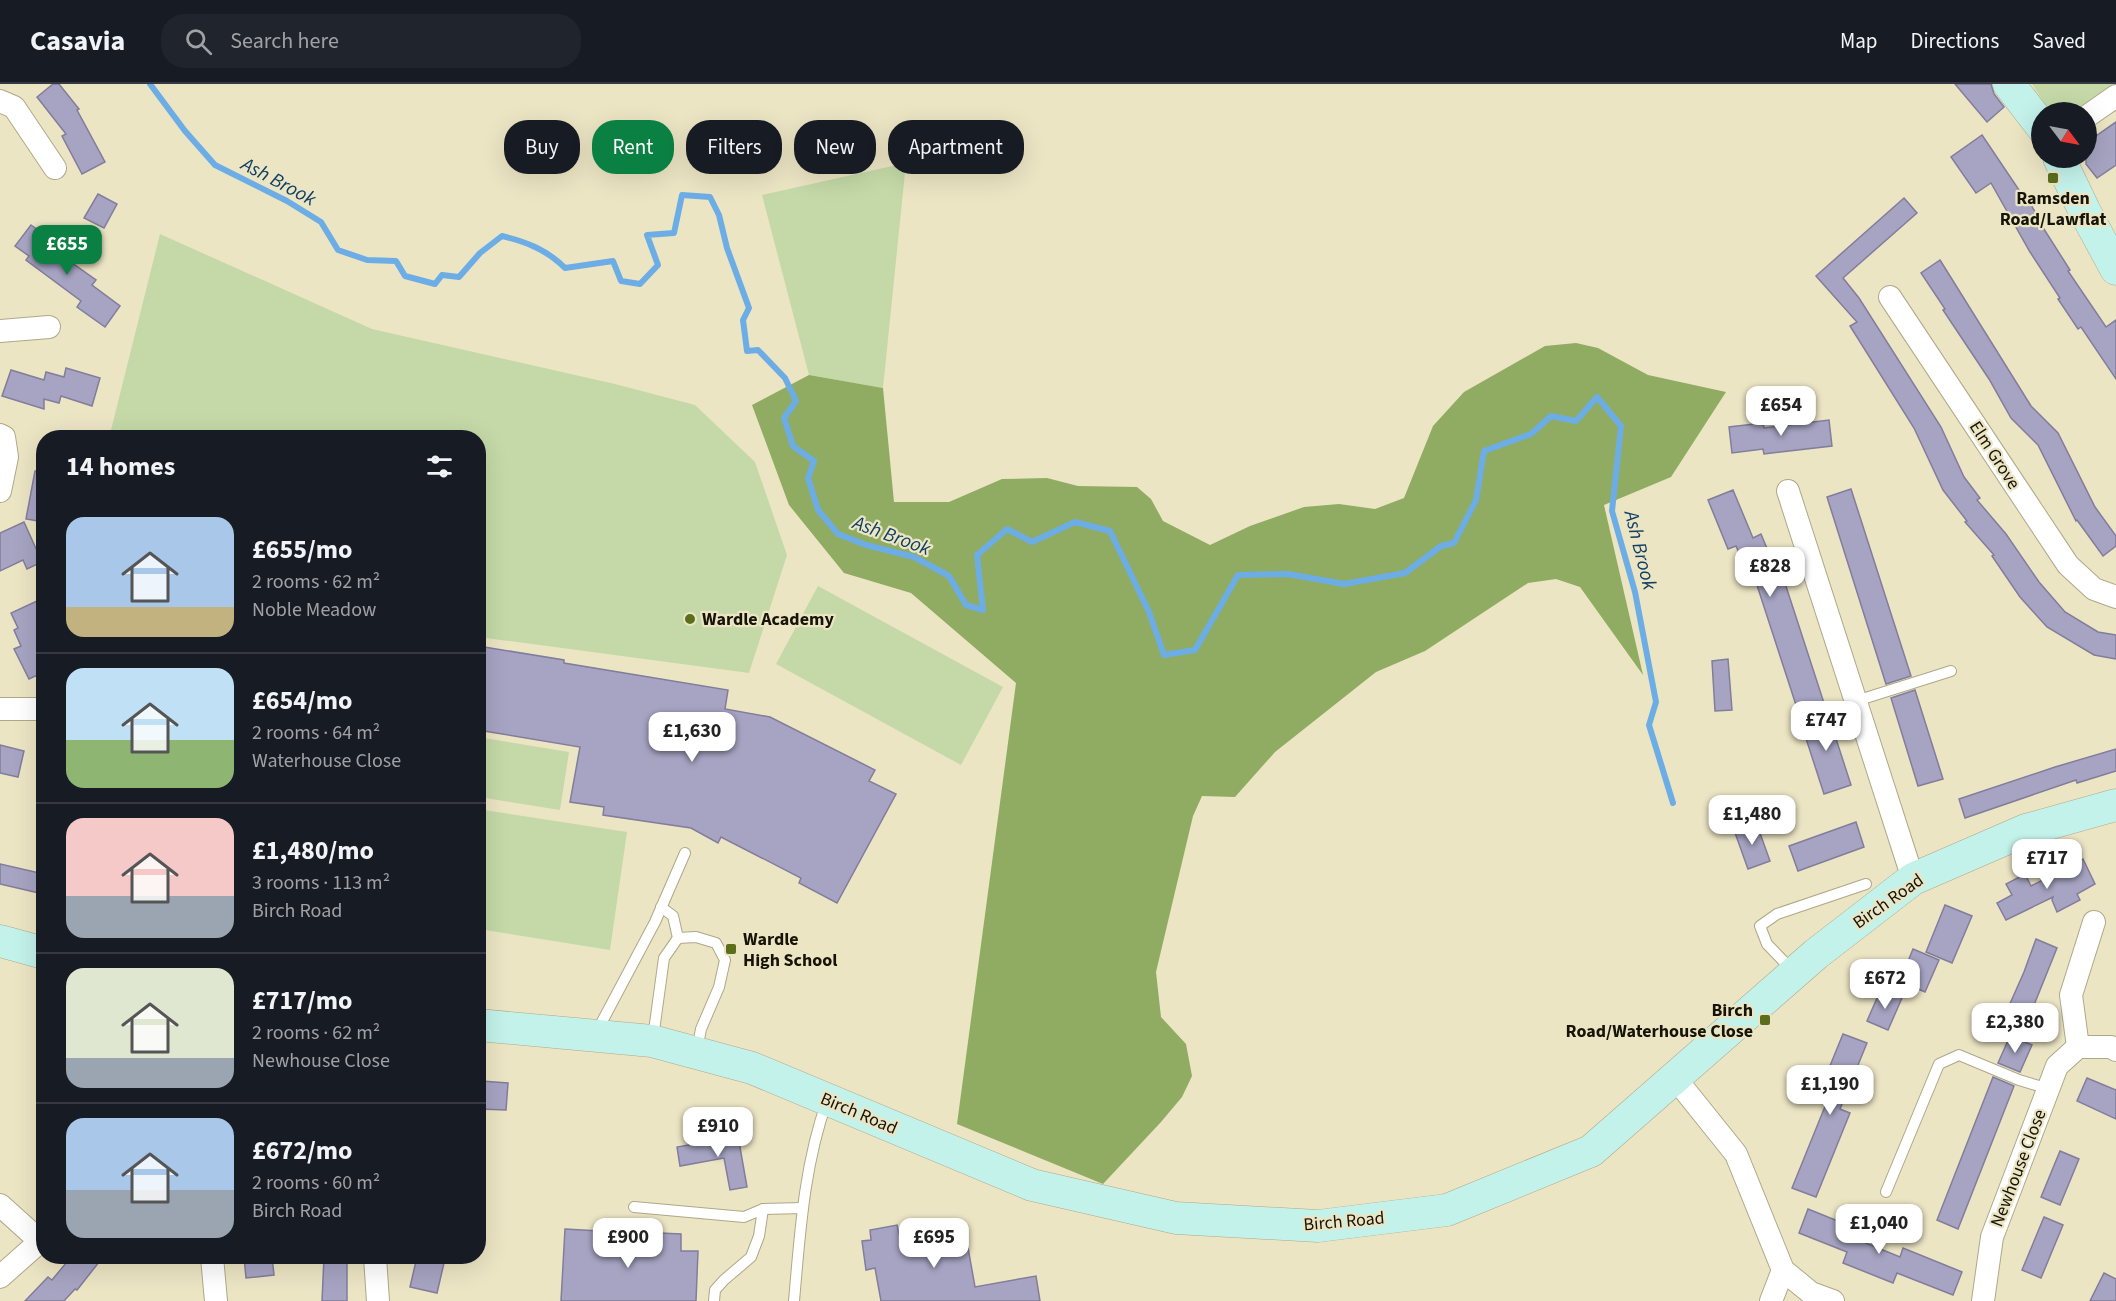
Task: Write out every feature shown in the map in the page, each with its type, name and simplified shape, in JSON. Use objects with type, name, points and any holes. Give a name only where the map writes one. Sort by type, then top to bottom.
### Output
[{"type":"street","points":[[2009,84],[2031,113]]},
{"type":"street","points":[[2097,109],[2116,96]]},
{"type":"street","points":[[0,101],[14,107],[55,168]]},
{"type":"street","points":[[2065,168],[2116,269]]},
{"type":"street","name":"Elm Grove","points":[[1890,297],[2068,565],[2094,589],[2116,597]]},
{"type":"street","points":[[0,331],[49,327]]},
{"type":"street","points":[[0,435],[4,437],[8,457],[0,491]]},
{"type":"street","points":[[1788,491],[1913,879]]},
{"type":"street","points":[[1,705],[36,708]]},
{"type":"street","name":"Birch Road","points":[[486,1026],[652,1041],[752,1068],[1032,1185],[1176,1218],[1318,1226],[1446,1210],[1591,1151],[1816,954],[1913,879],[2026,830],[2116,805]]},
{"type":"street","points":[[2094,922],[2071,995],[2078,1047],[2111,1047],[2116,1050]]},
{"type":"street","points":[[0,942],[36,950]]},
{"type":"street","name":"Newhouse Close","points":[[1983,1301],[1992,1237],[2057,1066],[2078,1047]]},
{"type":"street","points":[[1675,1078],[1736,1154],[1783,1270],[1810,1293],[1833,1301]]},
{"type":"street","points":[[0,1205],[36,1234]]},
{"type":"street","points":[[0,1277],[36,1244]]},
{"type":"street","points":[[213,1264],[216,1301]]},
{"type":"street","points":[[375,1264],[378,1301]]},
{"type":"street","points":[[1771,1301],[1783,1270]]},
{"type":"lane","points":[[1856,701],[1951,671]]},
{"type":"lane","points":[[595,1036],[661,907],[685,853]]},
{"type":"lane","points":[[1795,973],[1767,944],[1760,926],[1777,914],[1866,884]]},
{"type":"lane","points":[[661,907],[673,916],[678,939]]},
{"type":"lane","points":[[652,1041],[664,958],[678,939],[696,937],[716,943],[725,960],[719,987],[701,1029],[696,1053]]},
{"type":"lane","points":[[1886,1192],[1939,1064],[1959,1055],[2019,1080],[2049,1089]]},
{"type":"lane","points":[[794,1301],[802,1208],[816,1132],[828,1100]]},
{"type":"lane","points":[[634,1207],[744,1217],[763,1209],[802,1208]]},
{"type":"lane","points":[[714,1301],[715,1290],[752,1257],[759,1236],[763,1209]]},
{"type":"green space","points":[[2032,84],[2116,84],[2094,102],[2044,102]]},
{"type":"green space","points":[[888,167],[888,174],[905,174],[883,388],[809,375],[762,195],[856,174],[876,174],[876,170]]},
{"type":"green space","points":[[160,234],[372,329],[615,384],[695,405],[755,462],[787,555],[749,673],[486,638],[486,430],[111,430]]},
{"type":"green space","points":[[1576,343],[1598,348],[1648,375],[1726,392],[1671,477],[1604,505],[1643,675],[1580,587],[1556,579],[1528,583],[1425,651],[1376,672],[1275,752],[1235,797],[1202,796],[1193,816],[1156,972],[1161,1017],[1186,1044],[1192,1076],[1182,1097],[1161,1122],[1103,1184],[957,1124],[1016,683],[911,593],[844,573],[789,505],[752,405],[809,375],[883,388],[894,502],[949,502],[1002,479],[1047,478],[1078,486],[1137,487],[1151,499],[1163,521],[1210,545],[1250,526],[1304,507],[1339,504],[1375,509],[1404,498],[1433,426],[1464,392],[1545,346]]},
{"type":"green space","points":[[818,586],[1003,687],[961,765],[776,664]]},
{"type":"green space","points":[[486,738],[569,752],[560,810],[486,798]]},
{"type":"green space","points":[[486,810],[627,832],[610,950],[486,930]]},
{"type":"building","points":[[53,84],[59,84],[79,109],[77,110],[105,162],[82,174],[62,136],[66,134],[37,97]]},
{"type":"building","points":[[1955,84],[1991,84],[1994,94],[2004,107],[1987,122]]},
{"type":"building","points":[[2116,122],[2116,165],[2097,178],[2089,168],[2097,168],[2097,135]]},
{"type":"building","points":[[1982,135],[2023,196],[2025,195],[2070,270],[2068,271],[2106,327],[2116,320],[2116,379],[2081,327],[2078,329],[2058,299],[2060,298],[2030,252],[1991,183],[1976,193],[1951,157]]},
{"type":"building","points":[[98,194],[117,204],[104,228],[84,218]]},
{"type":"building","points":[[1904,198],[1917,213],[1843,278],[1859,298],[1941,427],[1964,477],[1980,498],[1977,500],[2006,534],[2039,582],[2065,612],[2098,632],[2116,635],[2116,659],[2094,655],[2047,627],[2020,597],[1992,556],[1994,555],[1965,522],[1967,521],[1943,490],[1914,428],[1850,326],[1857,322],[1816,276]]},
{"type":"building","points":[[31,225],[48,237],[44,243],[96,280],[92,285],[120,306],[105,327],[77,307],[81,301],[26,260],[29,256],[15,246]]},
{"type":"building","points":[[1940,260],[2031,406],[2058,433],[2095,507],[2116,536],[2116,546],[2103,556],[2076,521],[2038,445],[2011,418],[1989,379],[1921,273]]},
{"type":"building","points":[[66,368],[100,378],[92,406],[61,396],[59,403],[44,399],[44,409],[2,396],[11,370],[44,380],[46,372],[64,377]]},
{"type":"building","points":[[1829,420],[1832,446],[1764,454],[1763,449],[1732,453],[1729,427],[1763,423],[1764,428]]},
{"type":"building","points":[[35,471],[36,471],[36,521],[26,519]]},
{"type":"building","points":[[1851,489],[1911,676],[1886,684],[1827,497]]},
{"type":"building","points":[[1733,490],[1753,538],[1761,534],[1778,575],[1782,574],[1824,703],[1796,705],[1753,573],[1748,575],[1736,546],[1728,549],[1708,500]]},
{"type":"building","points":[[24,522],[36,549],[36,565],[27,569],[23,560],[0,571],[0,533]]},
{"type":"building","points":[[36,601],[36,676],[29,679],[14,649],[21,646],[14,630],[18,628],[11,613]]},
{"type":"building","points":[[486,647],[564,660],[564,663],[728,690],[725,709],[770,717],[875,770],[869,781],[896,794],[837,903],[799,883],[801,878],[721,837],[718,843],[691,828],[603,815],[604,807],[570,802],[580,747],[486,731]]},
{"type":"building","points":[[1728,659],[1732,710],[1715,711],[1712,661]]},
{"type":"building","points":[[1915,690],[1943,779],[1918,786],[1891,698]]},
{"type":"building","points":[[1827,711],[1851,785],[1824,794],[1800,720]]},
{"type":"building","points":[[0,745],[24,751],[18,777],[0,773]]},
{"type":"building","points":[[2116,749],[2116,771],[2077,783],[2076,780],[1965,818],[1959,799]]},
{"type":"building","points":[[1756,822],[1770,861],[1748,869],[1734,830]]},
{"type":"building","points":[[1856,822],[1864,847],[1798,871],[1789,846]]},
{"type":"building","points":[[2083,859],[2095,884],[2077,894],[2080,900],[2057,912],[2053,897],[2006,920],[1997,903],[2012,895],[2006,884],[2025,874],[2031,886]]},
{"type":"building","points":[[0,864],[36,872],[36,892],[0,884]]},
{"type":"building","points":[[1945,905],[1972,916],[1952,963],[1926,952]]},
{"type":"building","points":[[2036,939],[2057,948],[2026,1025],[2005,1015]]},
{"type":"building","points":[[1913,949],[1939,960],[1925,992],[1900,981]]},
{"type":"building","points":[[1881,989],[1902,998],[1888,1030],[1867,1021]]},
{"type":"building","points":[[1843,1034],[1867,1043],[1840,1109],[1850,1113],[1816,1197],[1792,1188],[1826,1104],[1816,1100]]},
{"type":"building","points":[[2010,1036],[2032,1045],[2020,1072],[1998,1063]]},
{"type":"building","points":[[1993,1077],[2014,1086],[1958,1229],[1937,1220]]},
{"type":"building","points":[[2087,1078],[2116,1090],[2116,1119],[2077,1101]]},
{"type":"building","points":[[486,1081],[508,1083],[506,1110],[486,1109]]},
{"type":"building","points":[[738,1136],[747,1187],[730,1190],[724,1158],[680,1166],[677,1147]]},
{"type":"building","points":[[2060,1151],[2079,1159],[2060,1205],[2041,1197]]},
{"type":"building","points":[[1808,1209],[1860,1230],[1856,1239],[1900,1257],[1903,1248],[1962,1272],[1953,1295],[1897,1273],[1893,1283],[1843,1263],[1847,1252],[1799,1233]]},
{"type":"building","points":[[2044,1217],[2063,1225],[2041,1278],[2022,1270]]},
{"type":"building","points":[[897,1225],[899,1234],[908,1233],[909,1235],[964,1225],[975,1287],[1036,1276],[1040,1301],[881,1301],[875,1268],[866,1270],[862,1241],[871,1240],[870,1230]]},
{"type":"building","points":[[565,1229],[599,1231],[598,1246],[637,1248],[638,1232],[681,1234],[681,1251],[698,1251],[696,1301],[561,1301]]},
{"type":"building","points":[[65,1264],[97,1264],[77,1290],[75,1289],[64,1301],[25,1301],[48,1277],[52,1280]]},
{"type":"building","points":[[245,1264],[273,1264],[274,1275],[246,1278]]},
{"type":"building","points":[[324,1264],[347,1264],[347,1301],[322,1301]]},
{"type":"building","points":[[415,1264],[444,1264],[437,1293],[410,1287]]},
{"type":"building","points":[[2104,1273],[2116,1279],[2116,1301],[2090,1301]]},
{"type":"waterway","name":"Ash Brook","points":[[150,84],[185,131],[215,165],[287,201],[321,222],[338,250],[367,260],[396,261],[405,276],[435,284],[442,275],[459,277],[480,253],[502,236],[536,247],[565,268],[613,261],[621,281],[640,284],[658,265],[647,235],[674,233],[682,195],[710,197],[719,215],[727,248],[749,308],[743,320],[747,351],[758,350],[785,378],[796,401],[784,418],[793,446],[814,461],[808,478],[818,510],[838,534],[866,545],[914,557],[949,576],[966,605],[983,610],[977,555],[1007,529],[1032,542],[1075,522],[1110,531],[1149,612],[1164,655],[1195,650],[1238,575],[1288,574],[1344,584],[1405,573],[1441,546],[1454,543],[1476,500],[1484,451],[1531,434],[1551,416],[1576,421],[1597,397],[1621,426],[1612,511],[1635,592],[1656,702],[1649,725],[1673,803]]},
{"type":"place","name":"Ramsden Road/Lawflat","points":[[2053,178]]},
{"type":"place","name":"Wardle Academy","points":[[690,619]]},
{"type":"place","name":"Wardle High School","points":[[731,949]]},
{"type":"place","name":"Birch Road/Waterhouse Close","points":[[1765,1020]]}]
